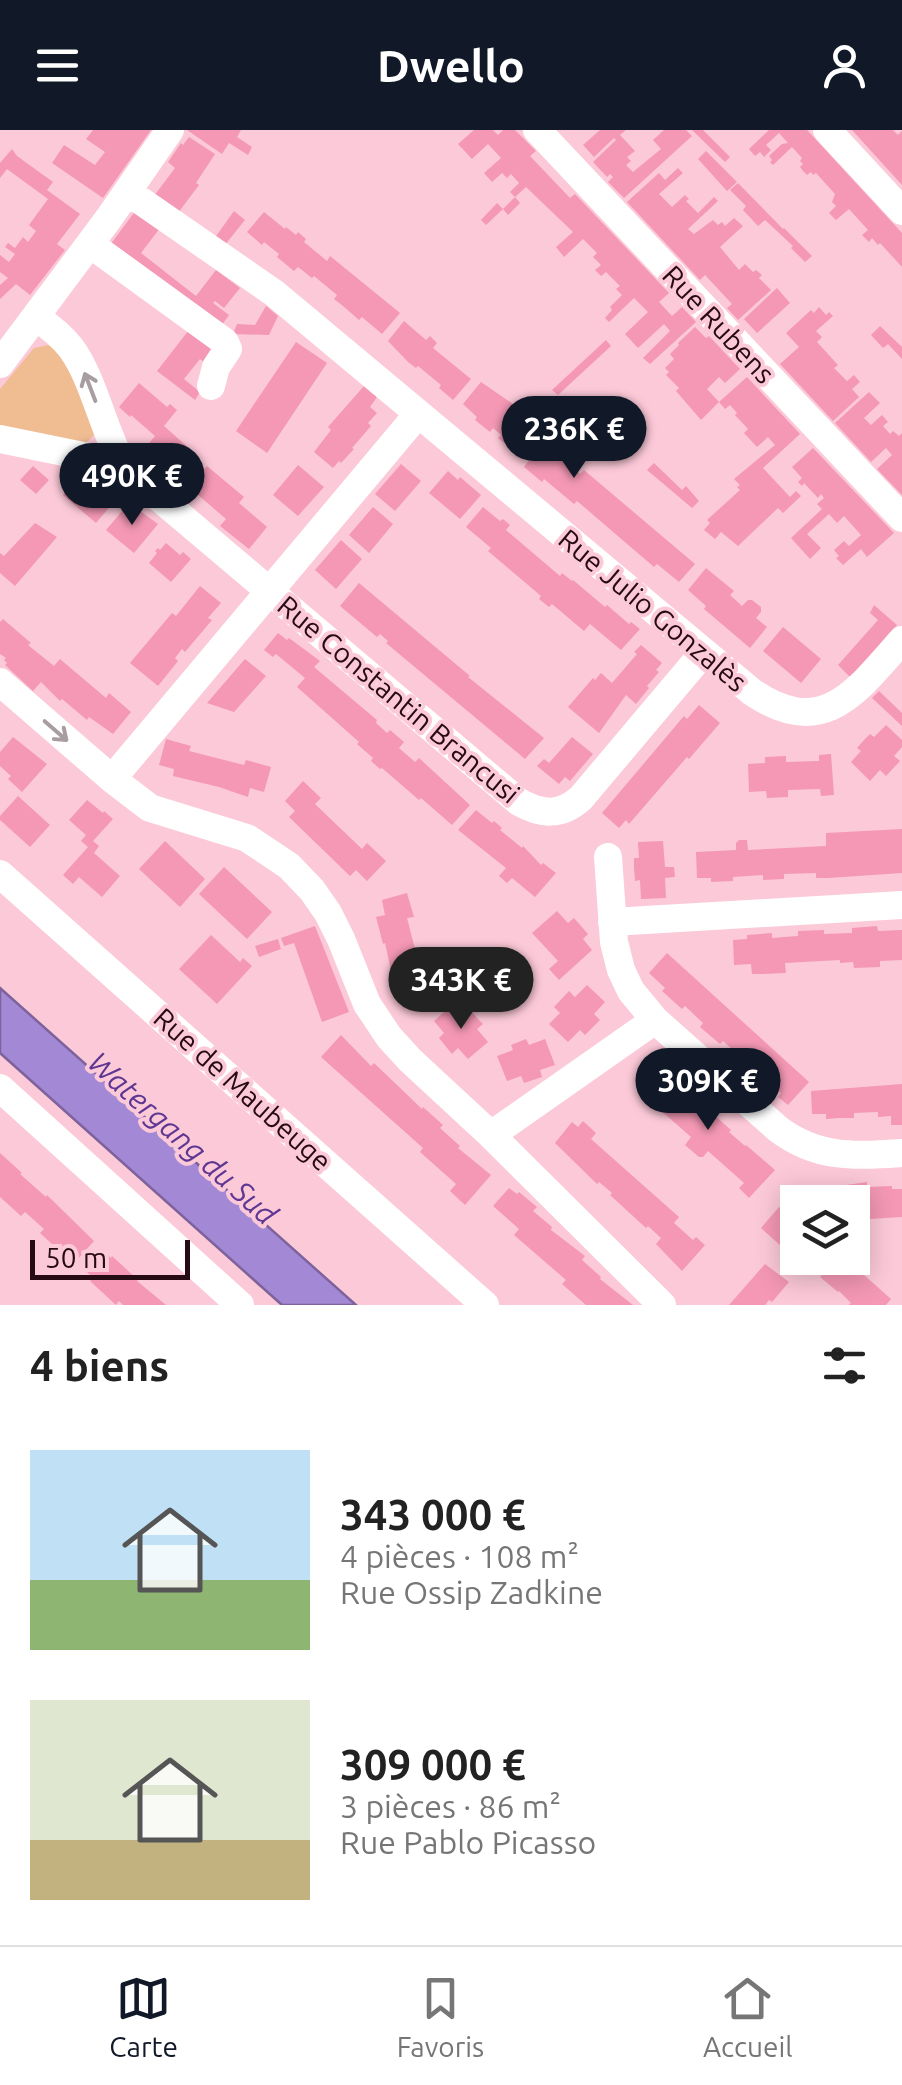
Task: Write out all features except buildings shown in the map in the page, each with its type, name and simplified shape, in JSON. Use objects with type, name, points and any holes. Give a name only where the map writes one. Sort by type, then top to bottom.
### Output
[{"type":"street","points":[[2,358],[90,244],[170,130]]},
{"type":"street","name":"Rue Rubens","points":[[537,130],[902,518]]},
{"type":"street","points":[[828,130],[902,210]]},
{"type":"street","name":"Rue Julio Gonzalès","points":[[128,192],[274,293],[770,704],[813,711],[835,706],[853,694],[902,640]]},
{"type":"street","points":[[90,244],[225,342],[228,349],[216,367],[211,386]]},
{"type":"street","name":"Rue Constantin Brancusi","points":[[36,317],[63,338],[76,356],[126,469]]},
{"type":"street","points":[[112,779],[418,414]]},
{"type":"street","name":"Rue Constantin Brancusi","points":[[0,439],[126,469],[532,809],[558,812],[581,798],[704,652]]},
{"type":"street","points":[[0,682],[150,808],[235,834],[290,866],[328,913],[367,1004],[389,1037],[662,1305]]},
{"type":"street","points":[[608,857],[617,956],[638,1002],[655,1020],[796,1142],[839,1155],[902,1154]]},
{"type":"street","name":"Rue de Maubeuge","points":[[0,874],[485,1305]]},
{"type":"street","points":[[612,922],[902,905]]},
{"type":"street","points":[[491,1135],[655,1020]]},
{"type":"street","points":[[0,1088],[240,1305]]},
{"type":"shaded area","points":[[49,345],[72,373],[94,423],[96,433],[80,449],[0,426],[0,389],[34,348]]},
{"type":"shaded area","points":[[0,988],[356,1305],[282,1305],[0,1053]]},
{"type":"water label","name":"Watergang du Sud","points":[[183,1138]]}]
